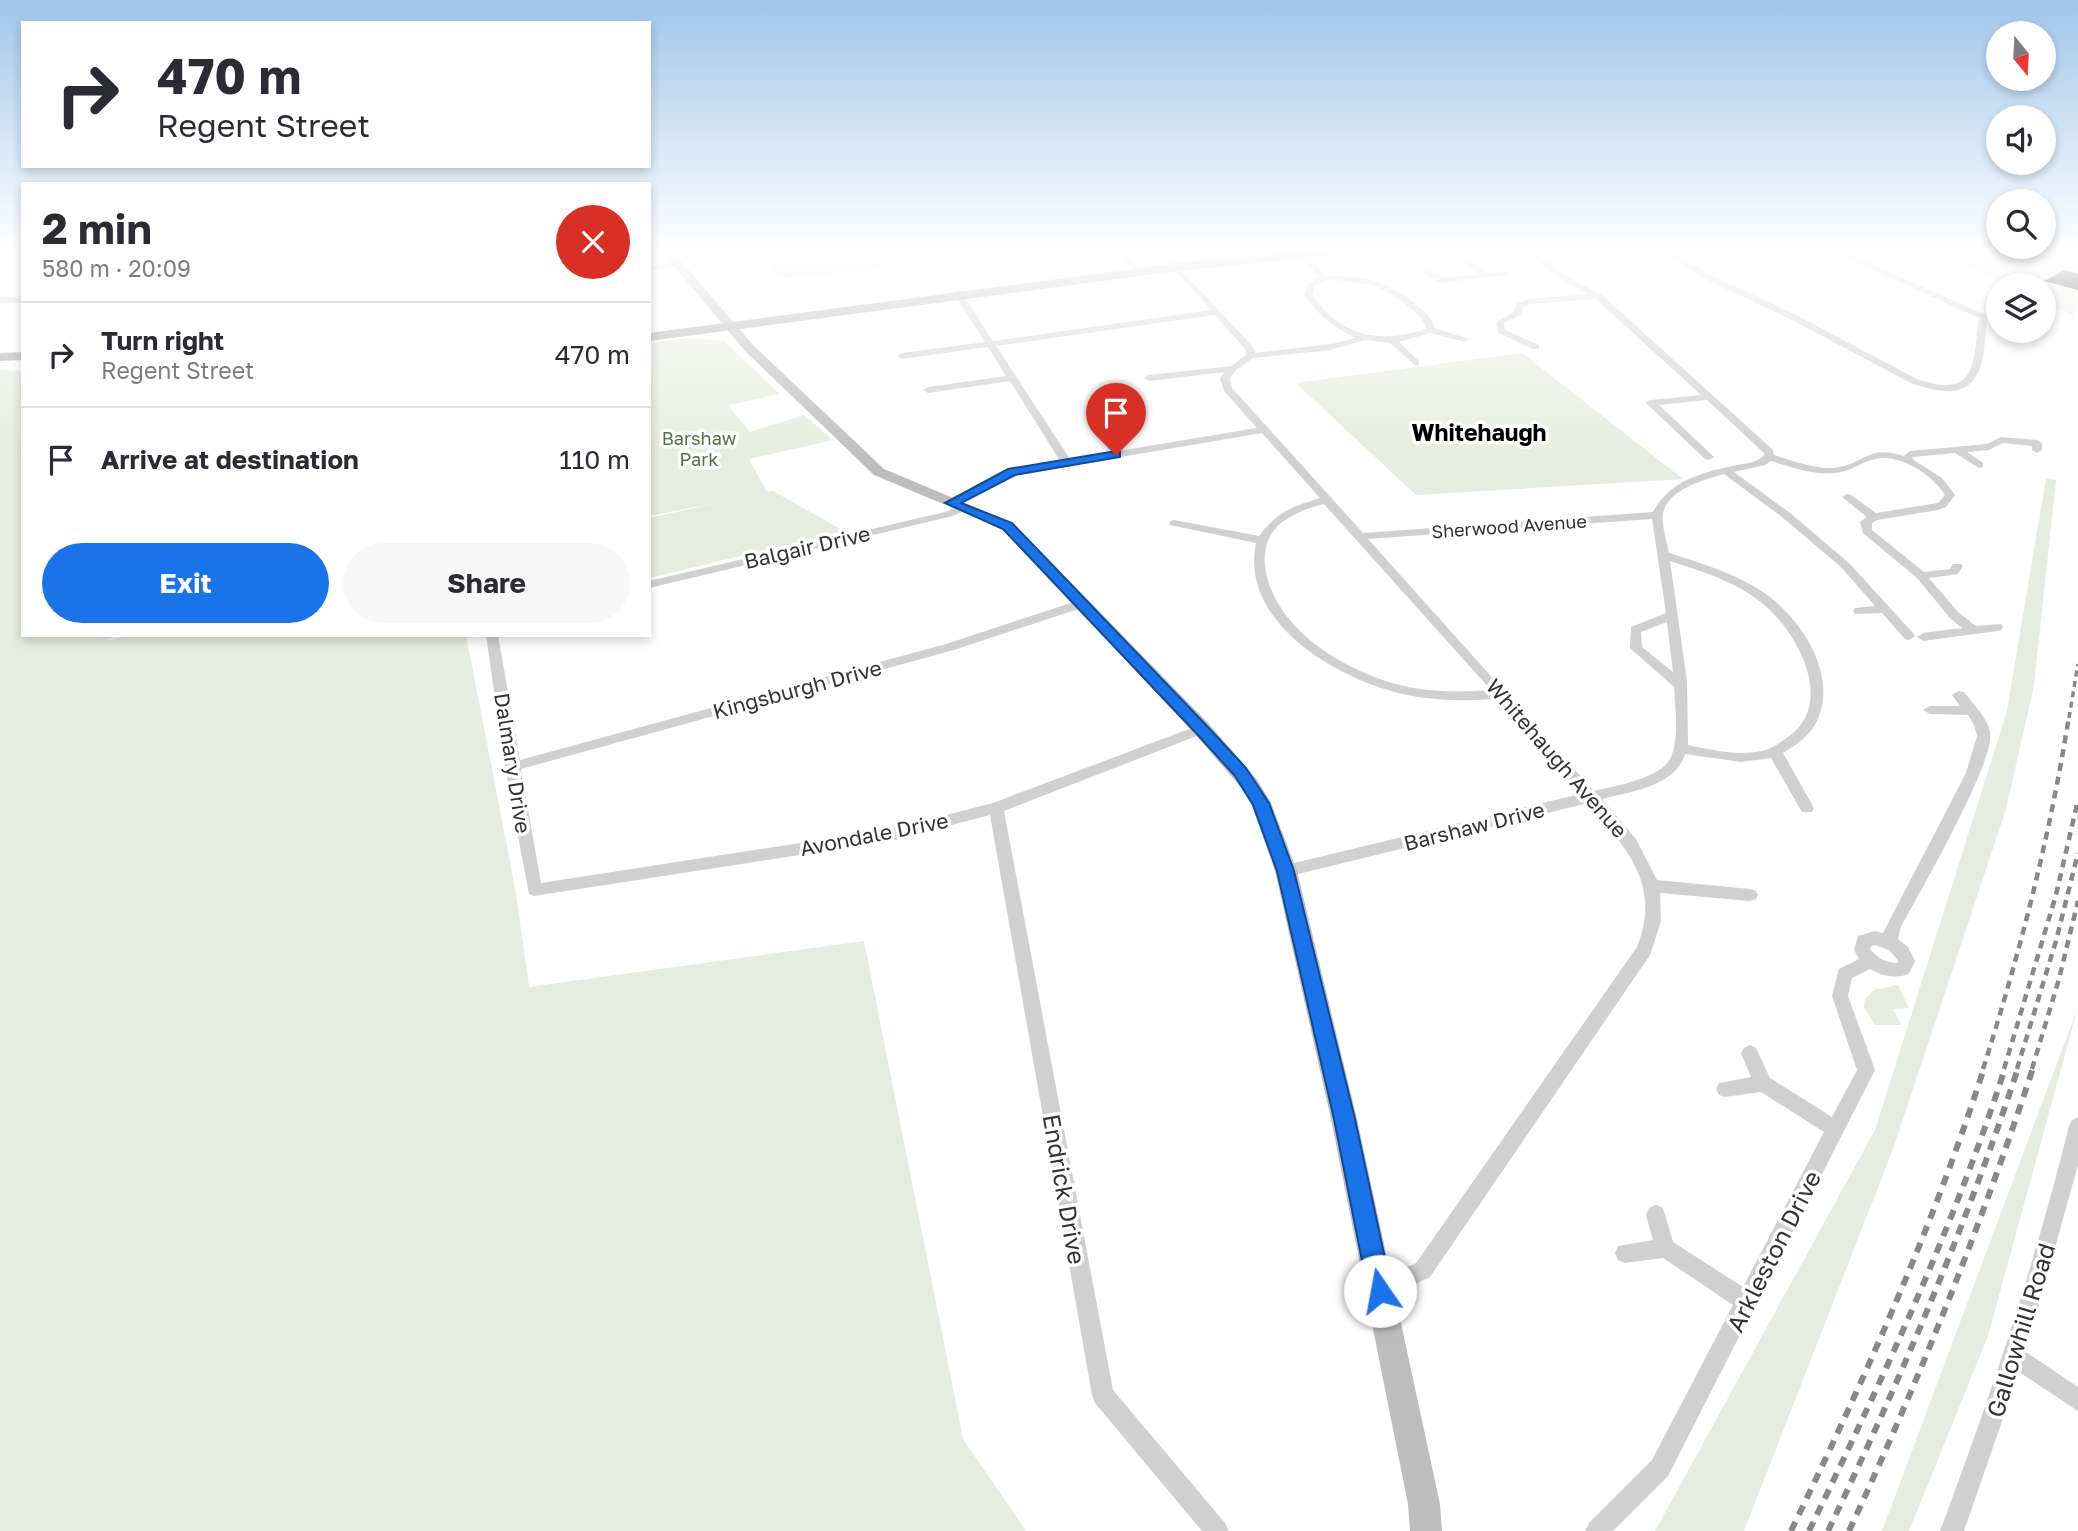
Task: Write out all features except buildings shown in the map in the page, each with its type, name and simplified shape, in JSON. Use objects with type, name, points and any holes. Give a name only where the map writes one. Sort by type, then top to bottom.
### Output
[{"type":"main road","points":[[651,337],[762,319]]},
{"type":"main road","points":[[651,331],[727,324]]},
{"type":"main road","points":[[0,357],[21,356]]},
{"type":"main road","points":[[0,362],[21,362]]},
{"type":"street","points":[[723,319],[879,472],[1008,526],[1202,729],[1240,772],[1256,795],[1286,871],[1345,1119],[1429,1522]]},
{"type":"street","points":[[974,319],[1067,463]]},
{"type":"street","points":[[902,356],[1160,319]]},
{"type":"street","points":[[1224,319],[1249,348],[1251,356]]},
{"type":"street","points":[[1331,319],[1338,326],[1364,338]]},
{"type":"street","points":[[1427,319],[1430,330]]},
{"type":"street","points":[[1505,319],[1500,322],[1501,331],[1536,347]]},
{"type":"street","points":[[1621,319],[1766,446],[1769,457]]},
{"type":"street","points":[[1794,319],[1928,386],[1955,389],[1967,383],[1974,374],[1983,319]]},
{"type":"street","points":[[1149,378],[1233,368],[1251,356],[1331,347],[1364,338],[1392,340],[1430,330],[1465,339]]},
{"type":"street","points":[[1392,340],[1416,363]]},
{"type":"street","name":"Whitehaugh Avenue","points":[[1233,368],[1225,378],[1227,389],[1592,797],[1631,843],[1645,864],[1653,886],[1654,928],[1644,950],[1423,1270],[1380,1291]]},
{"type":"street","points":[[928,390],[1012,378]]},
{"type":"street","points":[[1709,457],[1651,403],[1711,397]]},
{"type":"street","name":"Balgair Drive","points":[[651,585],[949,514],[958,505],[1012,472],[1265,430]]},
{"type":"street","points":[[1906,460],[1910,454],[1989,447],[2001,440],[2011,439],[2037,443],[2037,450]]},
{"type":"street","points":[[1957,450],[1979,465]]},
{"type":"street","points":[[1663,555],[1719,574],[1754,592],[1785,618],[1804,645],[1818,683],[1815,711],[1803,734],[1774,752],[1724,757],[1682,748],[1680,685],[1673,615],[1663,555],[1657,515],[1660,504],[1684,484],[1761,463],[1769,457],[1832,470],[1854,467],[1876,455],[1906,460],[1936,480],[1950,495],[1942,505],[1934,508],[1874,517],[1866,522],[1867,531],[1921,576],[1954,614],[1973,630]]},
{"type":"street","points":[[1727,472],[1786,515],[1838,558],[1909,636]]},
{"type":"street","points":[[1847,497],[1874,517]]},
{"type":"street","points":[[1325,500],[1304,504],[1282,515],[1260,540],[1258,573],[1269,600],[1306,643],[1352,671],[1405,690],[1468,698],[1502,694]]},
{"type":"street","name":"Sherwood Avenue","points":[[1361,536],[1657,515]]},
{"type":"street","points":[[1174,523],[1260,540]]},
{"type":"street","points":[[1921,576],[1954,572],[1957,566]]},
{"type":"street","name":"Kingsburgh Drive","points":[[512,766],[950,648],[1080,604]]},
{"type":"street","points":[[1859,611],[1885,609]]},
{"type":"street","points":[[1673,615],[1635,630],[1636,648],[1680,685]]},
{"type":"street","points":[[1923,637],[1997,627]]},
{"type":"street","name":"Dalmary Drive","points":[[492,637],[534,890]]},
{"type":"street","points":[[1889,942],[1893,926],[1981,754],[1984,738],[1982,726],[1959,695]]},
{"type":"street","points":[[1930,710],[1971,711]]},
{"type":"street","name":"Avondale Drive","points":[[534,890],[891,835],[996,808],[1202,729]]},
{"type":"street","name":"Barshaw Drive","points":[[1286,871],[1635,786],[1659,775],[1675,762],[1682,748]]},
{"type":"street","points":[[1774,752],[1807,808]]},
{"type":"street","name":"Endrick Drive","points":[[996,808],[1102,1395],[1217,1531]]},
{"type":"street","points":[[1653,886],[1750,895]]},
{"type":"street","points":[[1875,938],[1889,942],[1905,956],[1907,961],[1903,969],[1884,969],[1870,961],[1862,950],[1864,941],[1875,938]]},
{"type":"street","name":"Arkleston Drive","points":[[1597,1531],[1660,1468],[1866,1070],[1840,996],[1845,974],[1870,961]]},
{"type":"street","points":[[1750,1053],[1763,1084],[1835,1129]]},
{"type":"street","points":[[1725,1088],[1763,1084]]},
{"type":"street","name":"Gallowhill Road","points":[[1952,1531],[2015,1357],[2066,1179],[2078,1126]]},
{"type":"street","points":[[1656,1215],[1665,1248]]},
{"type":"street","points":[[1625,1253],[1665,1248],[1747,1302]]},
{"type":"street","points":[[2015,1357],[2078,1400]]},
{"type":"green space","name":"Barshaw Park","points":[[693,338],[724,341],[780,394],[728,405],[750,432],[804,415],[833,440],[749,459],[767,492],[773,491],[844,531],[651,578],[651,518],[717,503],[651,516],[651,343]]},
{"type":"green space","points":[[1522,353],[1683,479],[1416,495],[1296,383]]},
{"type":"green space","points":[[0,370],[21,371],[21,637],[114,637],[102,641],[124,637],[466,637],[516,893],[529,987],[864,941],[963,1439],[1026,1531],[0,1531]]},
{"type":"green space","points":[[2046,479],[2056,480],[2034,685],[2006,809],[1893,1149],[1744,1531],[1655,1531],[1875,1130],[2007,711]]},
{"type":"green space","points":[[1898,985],[1909,1008],[1893,1009],[1901,1025],[1875,1025],[1864,1007],[1865,999],[1874,990]]},
{"type":"green space","points":[[2078,1007],[1988,1336],[1909,1531],[1882,1531]]},
{"type":"railway","points":[[2069,718],[2078,664]]},
{"type":"railway","points":[[1983,1069],[2033,894],[2069,716]]},
{"type":"railway","points":[[2004,1069],[2056,895],[2078,800]]},
{"type":"railway","points":[[2017,1069],[2056,941],[2078,853]]},
{"type":"railway","points":[[2032,1069],[2059,979],[2078,901]]},
{"type":"railway","points":[[1791,1531],[1845,1417],[1920,1245],[1984,1068]]},
{"type":"railway","points":[[1809,1531],[1890,1360],[1940,1245],[2005,1068]]},
{"type":"railway","points":[[1828,1531],[1881,1417],[1954,1245],[2018,1068]]},
{"type":"railway","points":[[1849,1531],[1948,1302],[2033,1068]]},
{"type":"district","name":"Whitehaugh","points":[[1479,432]]},
{"type":"route","points":[[1116,455],[1012,472],[951,503],[1008,526],[1202,729],[1240,772],[1261,803],[1286,871],[1345,1119],[1380,1291]]}]
